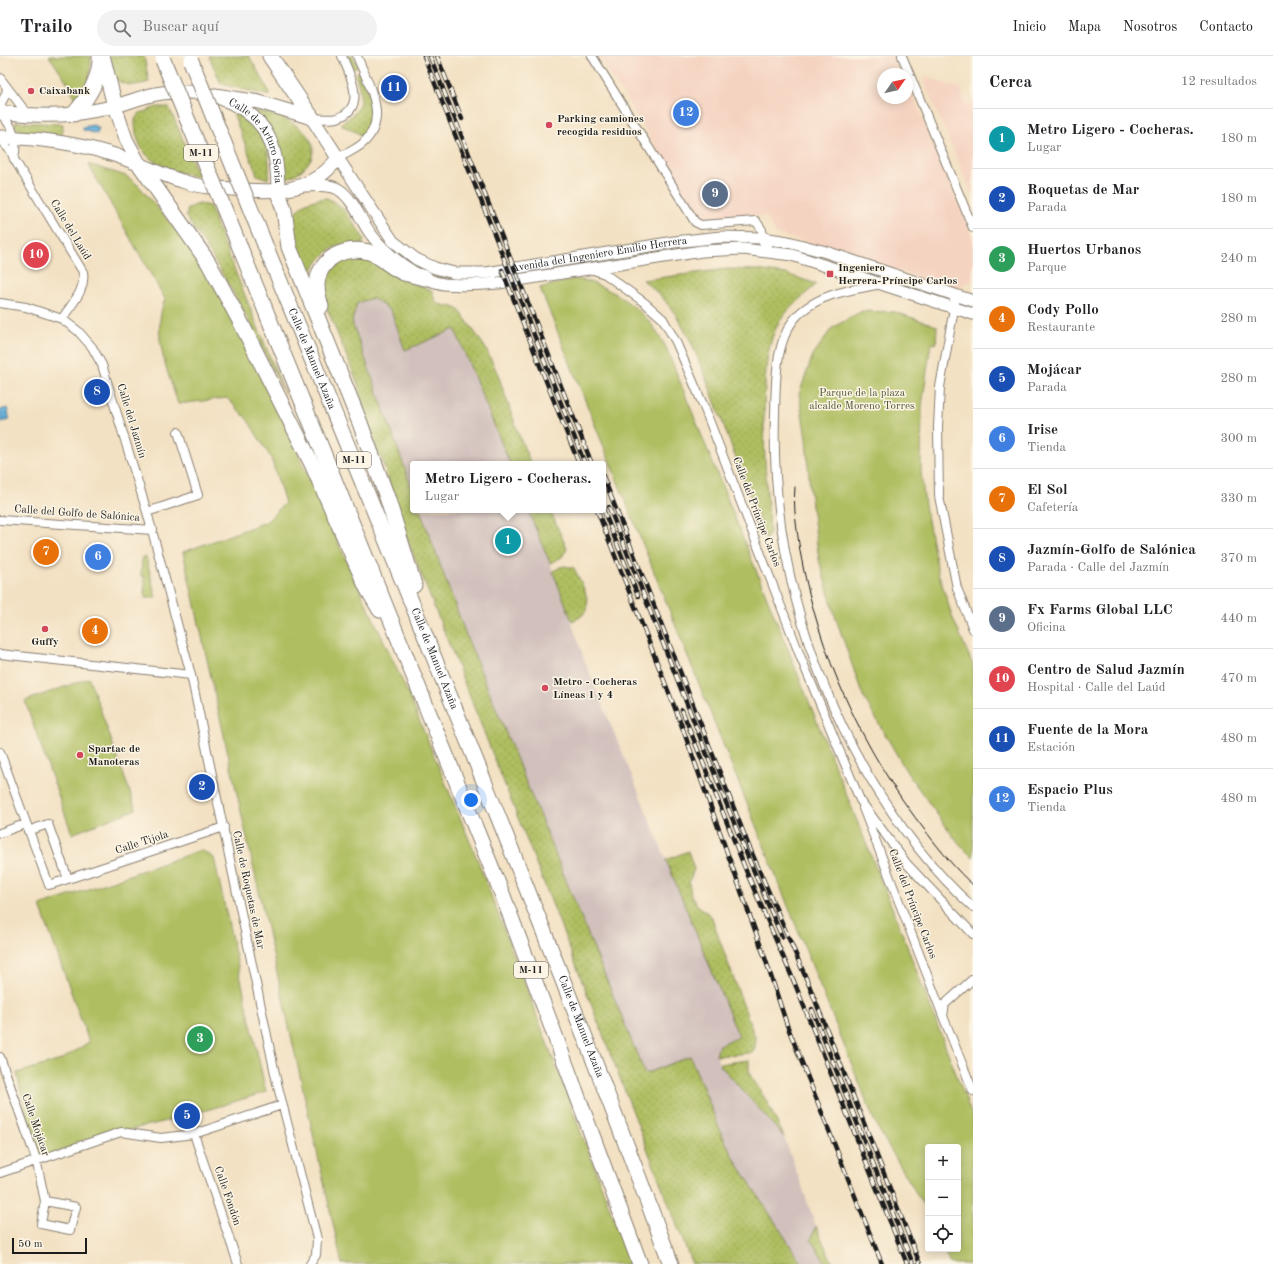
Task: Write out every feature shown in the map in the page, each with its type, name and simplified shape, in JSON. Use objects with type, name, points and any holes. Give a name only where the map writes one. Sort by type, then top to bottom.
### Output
[{"type":"highway","points":[[101,56],[115,106]]},
{"type":"highway","points":[[74,114],[91,92],[98,75],[101,56]]},
{"type":"highway","points":[[270,56],[312,118]]},
{"type":"highway","name":"M-11","points":[[162,58],[406,654],[503,896],[640,1264]]},
{"type":"highway","name":"Calle de Manuel Azaña","points":[[190,58],[265,245],[443,676],[633,1162],[671,1264]]},
{"type":"highway","points":[[140,165],[208,262],[240,321],[312,464],[367,588],[406,654]]},
{"type":"highway","points":[[278,192],[284,210],[289,247],[360,423],[388,500],[443,676]]},
{"type":"highway","points":[[360,423],[350,384],[317,295],[316,283],[319,270],[329,260],[341,252],[354,250],[369,252],[403,273],[425,278]]},
{"type":"highway","points":[[633,1162],[677,1264]]},
{"type":"main road","name":"Calle de Arturo Soria","points":[[0,113],[45,117],[74,114],[115,106],[134,99],[162,93],[200,92],[215,95],[251,113],[266,132],[272,144],[277,162],[278,192],[204,187],[166,176],[110,154],[16,137],[0,137]]},
{"type":"main road","points":[[215,95],[259,102],[312,118],[338,158]]},
{"type":"main road","points":[[115,106],[126,139],[140,165]]},
{"type":"main road","name":"Avenida del Ingeniero Emilio Herrera","points":[[278,192],[301,186],[317,179],[330,169],[338,158]]},
{"type":"street","points":[[312,118],[336,118],[347,112],[354,103],[356,94],[354,86],[342,56]]},
{"type":"street","points":[[338,158],[362,144],[375,128],[375,102],[357,56]]},
{"type":"street","points":[[592,56],[695,222],[701,225],[756,221],[762,230],[762,238],[765,246],[774,253]]},
{"type":"street","points":[[902,56],[973,228]]},
{"type":"street","points":[[0,78],[28,116]]},
{"type":"street","points":[[0,105],[6,94],[7,88]]},
{"type":"street","name":"Calle de Arturo Soria","points":[[0,113],[11,127],[16,137]]},
{"type":"street","points":[[15,156],[16,137]]},
{"type":"street","name":"Calle del Laúd","points":[[0,140],[15,156],[83,272],[84,281],[82,290],[62,319]]},
{"type":"street","points":[[15,156],[19,145],[24,141],[35,140]]},
{"type":"street","name":"Avenida del Ingeniero Emilio Herrera","points":[[338,158],[386,234],[393,241],[416,259],[435,268],[454,273],[486,274],[674,242],[721,237],[762,238],[788,242],[826,252],[952,295],[971,298]]},
{"type":"street","name":"Avenida del Ingeniero Emilio Herrera","points":[[301,186],[332,186],[338,188],[348,197],[379,244],[396,260],[425,278],[443,284],[499,283],[702,251],[743,250],[792,255],[973,314]]},
{"type":"street","name":"Calle del Príncipe Carlos","points":[[588,268],[605,274],[645,303],[663,320],[676,342],[704,407],[801,658],[860,800],[973,1091]]},
{"type":"street","name":"Calle del Príncipe Carlos","points":[[881,284],[832,293],[800,312],[791,323],[785,336],[777,373],[775,427],[777,493],[783,538],[797,608],[806,641],[824,688],[850,744],[879,793],[905,832],[939,872],[973,907]]},
{"type":"street","points":[[952,295],[954,308],[940,387],[938,428],[938,492],[957,588],[973,629]]},
{"type":"street","points":[[954,308],[971,298]]},
{"type":"street","name":"Calle del Jazmín","points":[[0,303],[26,307],[62,319],[78,331],[92,347],[102,365],[148,512],[152,530]]},
{"type":"street","points":[[148,512],[198,495],[178,432]]},
{"type":"street","name":"Calle del Golfo de Salónica","points":[[0,520],[152,530]]},
{"type":"street","name":"Calle de Roquetas de Mar","points":[[152,530],[191,675],[282,1105],[317,1239],[316,1255],[310,1264]]},
{"type":"street","points":[[0,654],[191,675]]},
{"type":"street","points":[[0,752],[27,828]]},
{"type":"street","name":"Calle del Príncipe Carlos","points":[[860,800],[907,864],[973,934]]},
{"type":"street","points":[[0,832],[48,824],[68,879]]},
{"type":"street","name":"Calle Tijola","points":[[27,828],[49,885],[224,827]]},
{"type":"street","points":[[943,1016],[945,1004],[973,979]]},
{"type":"street","name":"Calle Mojácar","points":[[0,1057],[36,1159],[45,1201],[41,1224],[70,1230],[76,1208],[45,1201]]},
{"type":"street","points":[[0,1172],[121,1132],[161,1138],[194,1134],[282,1105]]},
{"type":"street","name":"Calle Fondón","points":[[194,1134],[238,1264]]},
{"type":"shaded area","points":[[599,56],[896,56],[901,68],[877,68],[877,104],[913,104],[913,96],[973,239],[973,279],[960,287],[953,288],[944,286],[813,243],[776,234],[766,216],[702,220]]},
{"type":"shaded area","points":[[927,77],[961,89],[965,105],[973,104],[973,196],[924,81]]},
{"type":"shaded area","points":[[373,298],[391,311],[405,350],[455,329],[509,461],[410,461],[410,483],[352,322],[357,303]]},
{"type":"shaded area","points":[[421,513],[529,513],[561,590],[585,662],[739,1037],[716,1054],[719,1064],[784,1137],[816,1226],[811,1240],[826,1264],[802,1264],[737,1163],[723,1137],[645,1074],[466,635]]},
{"type":"green space","points":[[49,56],[91,56],[88,80],[80,95],[75,99],[67,82]]},
{"type":"green space","points":[[109,56],[144,56],[149,82],[127,85],[115,79]]},
{"type":"green space","points":[[209,56],[249,56],[267,87],[270,96],[221,84]]},
{"type":"green space","points":[[347,56],[353,56],[358,67],[353,69]]},
{"type":"green space","points":[[360,72],[372,106],[371,122],[368,130],[362,138],[358,133],[343,126],[341,123],[349,118],[358,108],[360,96],[355,74]]},
{"type":"green space","points":[[157,107],[169,107],[199,177],[164,167],[146,154],[140,145],[136,133],[135,119],[140,113]]},
{"type":"green space","points":[[253,111],[272,114],[283,118],[305,132],[313,146],[313,154],[306,166],[293,176],[281,180]]},
{"type":"green space","points":[[233,113],[242,116],[253,124],[262,138],[268,155],[268,179],[257,175]]},
{"type":"green space","points":[[16,122],[63,124],[62,135],[29,134],[18,129],[14,125]]},
{"type":"green space","points":[[88,164],[126,176],[138,185],[178,232],[201,265],[221,298],[280,413],[327,519],[408,693],[478,861],[631,1264],[342,1264],[183,552],[266,522],[285,503],[271,458],[247,419],[227,398],[178,404],[165,365],[160,339],[161,313],[165,299]]},
{"type":"green space","points":[[327,198],[339,205],[348,215],[364,239],[363,244],[344,244],[330,250],[319,261],[309,277],[293,236],[290,223],[297,211],[304,204],[314,200]]},
{"type":"green space","points":[[199,204],[210,206],[285,394],[241,306],[210,253],[186,217],[188,208]]},
{"type":"green space","points":[[342,256],[366,256],[405,280],[433,291],[436,302],[439,304],[456,308],[460,311],[485,347],[497,372],[530,461],[509,461],[455,329],[405,350],[391,311],[373,298],[357,303],[352,322],[410,483],[410,513],[421,513],[466,635],[645,1074],[690,1056],[723,1137],[737,1163],[802,1264],[692,1264],[553,906],[402,526],[383,463],[368,427],[358,384],[324,301],[322,272]]},
{"type":"green space","points":[[726,269],[757,270],[786,274],[817,284],[785,314],[774,333],[768,355],[764,422],[770,531],[766,540],[708,383],[691,342],[676,315],[662,297],[643,280]]},
{"type":"green space","points":[[574,279],[605,288],[625,300],[642,314],[649,321],[666,347],[897,920],[973,1118],[973,1264],[950,1264],[944,1252],[961,1252],[961,1144],[925,1144],[925,1208],[876,1125],[540,288]]},
{"type":"green space","name":"Parque de la plaza alcalde Moreno Torres","points":[[862,311],[895,312],[937,326],[936,344],[931,343],[922,406],[921,472],[925,505],[938,572],[952,616],[973,665],[973,858],[955,839],[908,774],[863,696],[835,616],[819,560],[810,490],[806,439],[799,394],[813,355],[832,328]]},
{"type":"green space","points":[[529,513],[551,513],[567,549],[562,557],[550,563]]},
{"type":"green space","points":[[142,557],[146,557],[156,598],[145,598],[144,576],[141,576]]},
{"type":"green space","points":[[565,566],[574,568],[587,598],[585,611],[580,617],[572,621],[553,572],[560,567]]},
{"type":"green space","name":"Spartac de Manoteras","points":[[89,678],[136,809],[72,834],[25,701]]},
{"type":"green space","points":[[201,850],[214,858],[266,1092],[187,1116],[121,1132],[36,1159],[17,1073],[61,1060],[89,1042],[40,906]]},
{"type":"green space","points":[[688,851],[694,869],[689,883],[691,894],[696,904],[711,916],[756,1040],[754,1051],[749,1053],[716,1056],[719,1045],[739,1037],[666,860]]},
{"type":"green space","points":[[749,1060],[749,1073],[766,1100],[784,1137],[719,1064]]},
{"type":"green space","points":[[816,1226],[833,1264],[826,1264],[811,1240]]},
{"type":"water","points":[[93,125],[99,128],[97,134],[83,130],[83,127]]},
{"type":"water","points":[[7,408],[10,420],[0,422],[0,410]]},
{"type":"tram line","points":[[795,487],[795,503],[800,551],[808,589],[818,627],[846,700],[863,735],[904,802],[943,853],[973,885]]},
{"type":"railway","points":[[424,56],[584,461]]},
{"type":"railway","points":[[430,56],[591,461]]},
{"type":"railway","points":[[437,56],[462,119]]},
{"type":"railway","points":[[502,270],[578,461]]},
{"type":"railway","points":[[606,484],[748,844],[809,985],[920,1264]]},
{"type":"railway","points":[[609,507],[742,843],[782,937]]},
{"type":"railway","points":[[598,513],[680,721],[765,958],[787,1025],[882,1264]]},
{"type":"railway","points":[[605,513],[638,596]]},
{"type":"railway","points":[[682,710],[747,873],[795,984],[907,1264]]},
{"type":"railway","points":[[812,1009],[913,1264]]},
{"type":"place","name":"Fuente de la Mora","points":[[394,88]]},
{"type":"place","name":"Caixabank","points":[[31,91]]},
{"type":"place","name":"Espacio Plus","points":[[686,113]]},
{"type":"place","name":"Parking camiones recogida residuos","points":[[549,125]]},
{"type":"place","name":"Fx Farms Global LLC","points":[[715,194]]},
{"type":"place","name":"Centro de Salud Jazmín","points":[[36,255]]},
{"type":"place","name":"Ingeniero Herrera-Príncipe Carlos","points":[[830,274]]},
{"type":"place","name":"Jazmín-Golfo de Salónica","points":[[97,392]]},
{"type":"place","name":"Metro Ligero - Cocheras.","points":[[508,541]]},
{"type":"place","name":"El Sol","points":[[46,552]]},
{"type":"place","name":"Irise","points":[[98,557]]},
{"type":"place","name":"Guffy","points":[[45,629]]},
{"type":"place","name":"Cody Pollo","points":[[95,631]]},
{"type":"place","name":"Metro - Cocheras Líneas 1 y 4","points":[[545,688]]},
{"type":"place","name":"Spartac de Manoteras","points":[[80,755]]},
{"type":"place","name":"Roquetas de Mar","points":[[202,787]]},
{"type":"place","name":"Huertos Urbanos","points":[[200,1039]]},
{"type":"place","name":"Mojácar","points":[[187,1116]]}]
